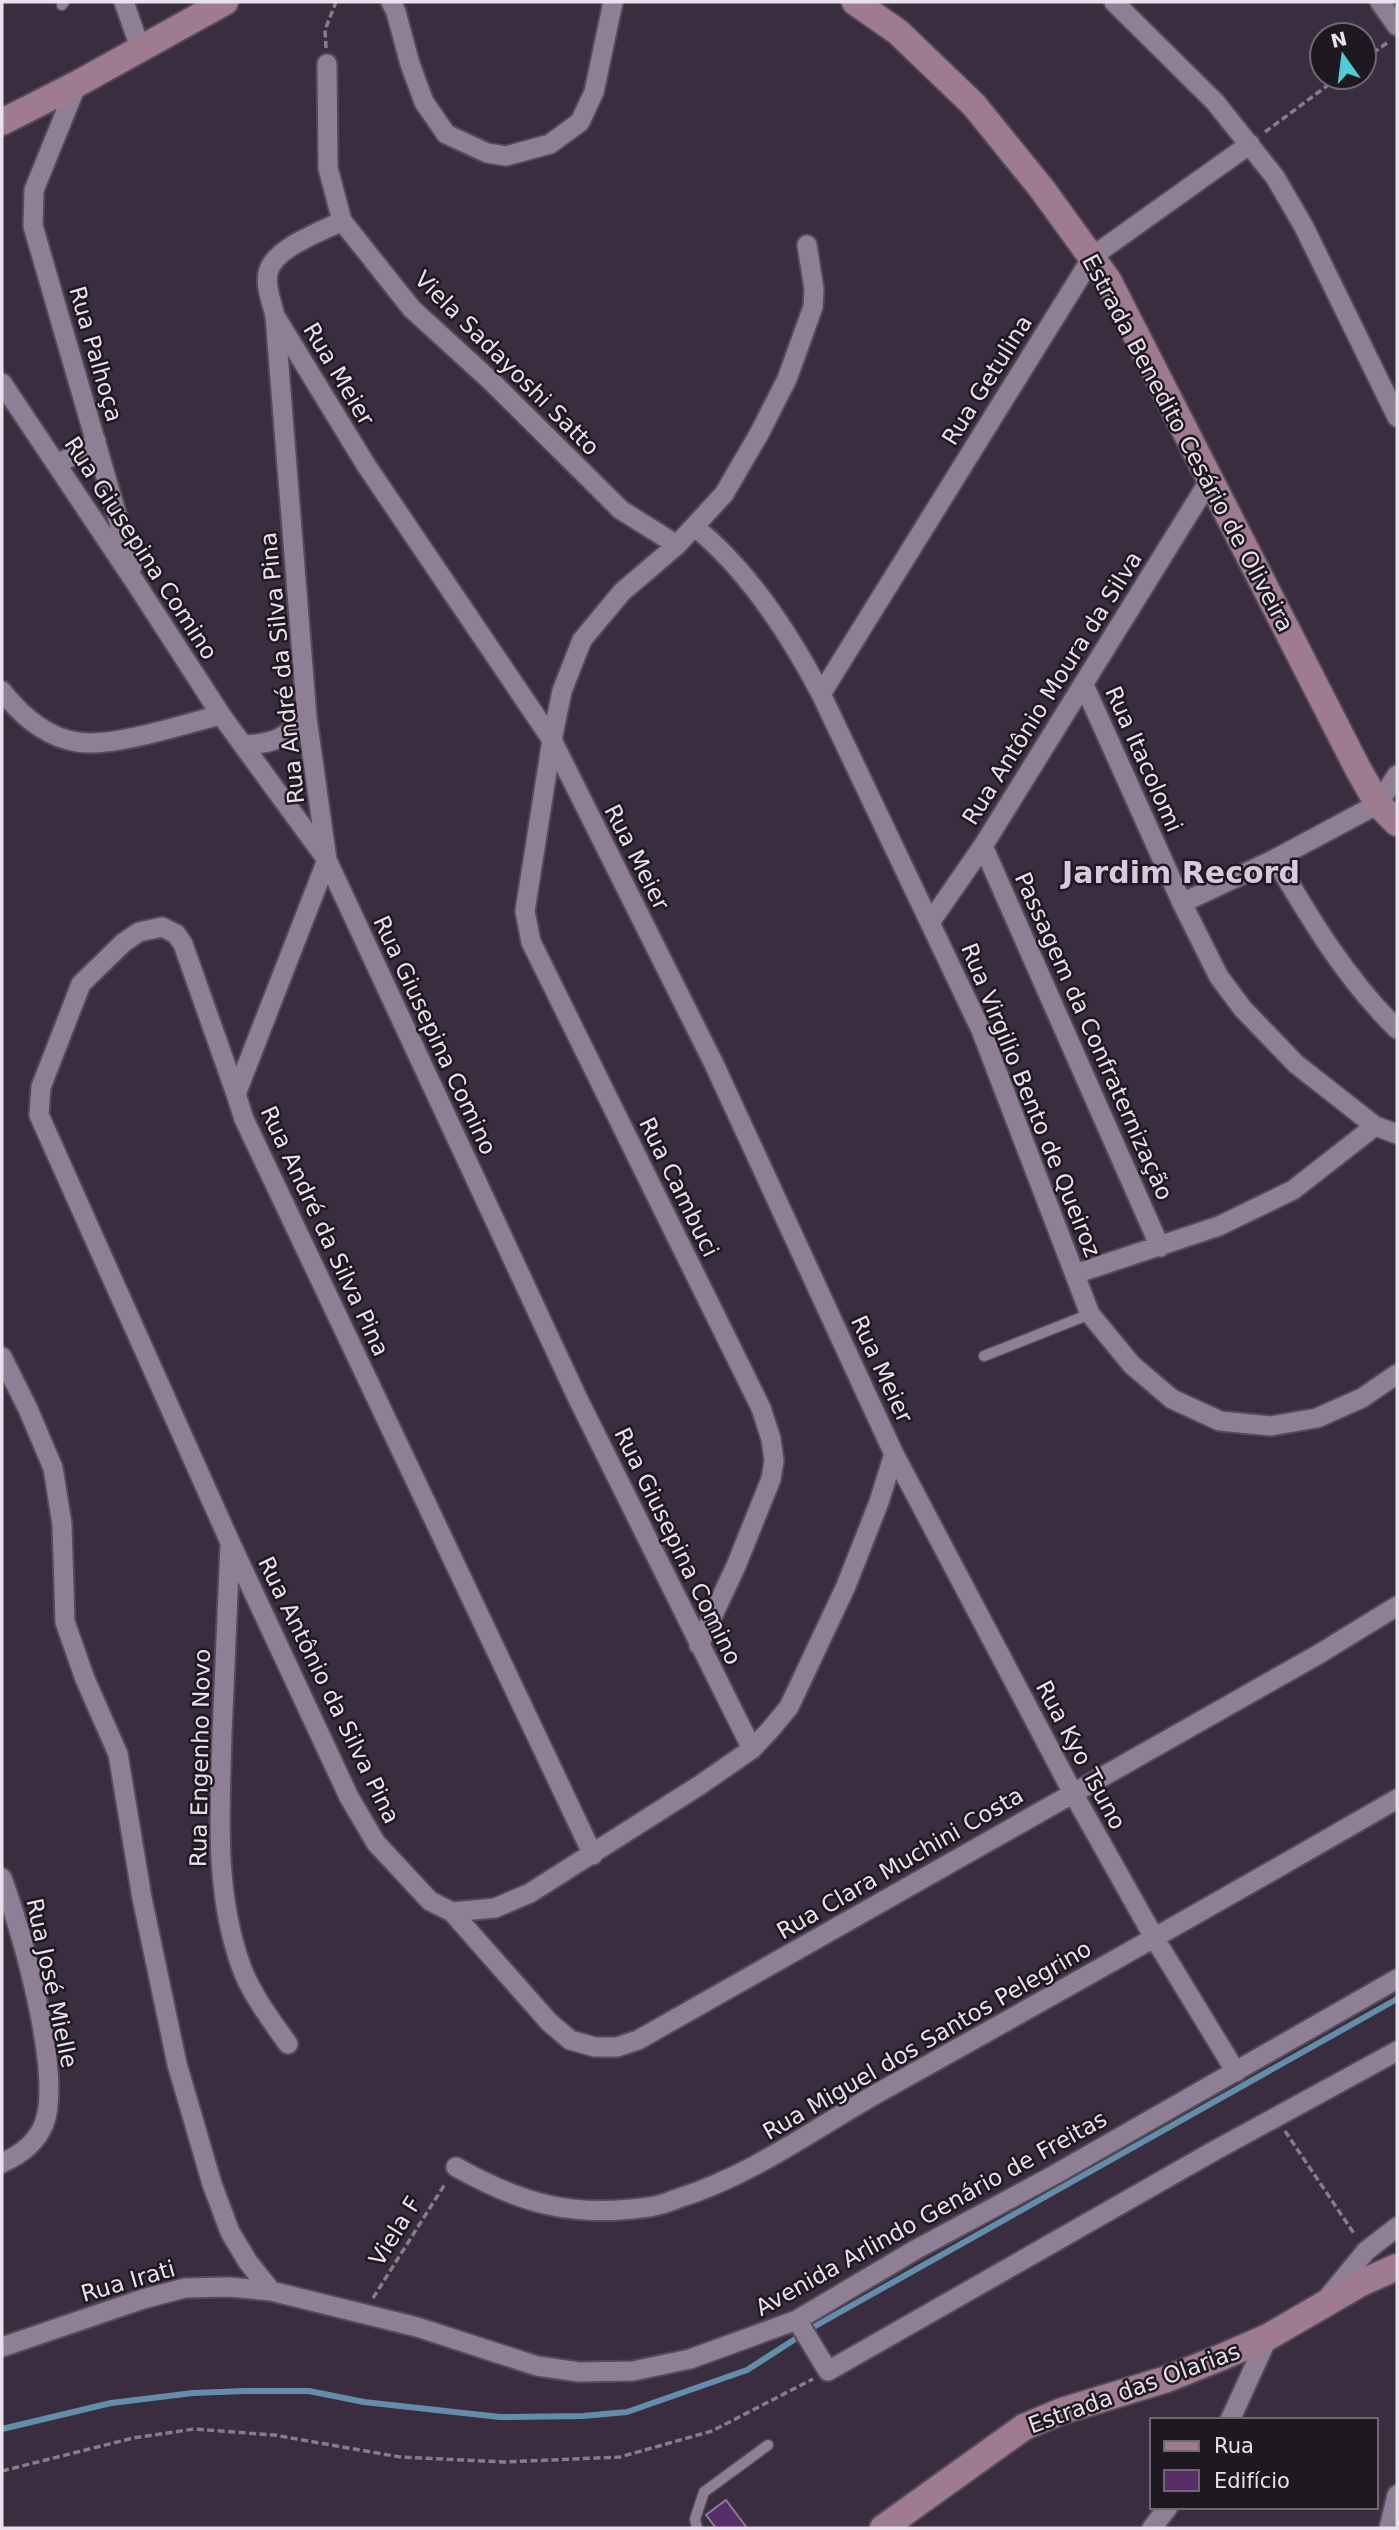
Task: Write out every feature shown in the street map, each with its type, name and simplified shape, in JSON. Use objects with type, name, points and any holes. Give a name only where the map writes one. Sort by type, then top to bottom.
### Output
[{"type":"main road","points":[[2,122],[225,2]]},
{"type":"main road","name":"Estrada Benedito Cesário de Oliveira","points":[[855,2],[898,32],[974,105],[1093,256],[1211,478],[1267,594],[1378,804],[1397,823]]},
{"type":"main road","name":"Estrada das Olarias","points":[[883,2528],[1024,2427],[1062,2411],[1167,2379],[1268,2337],[1361,2283],[1397,2267]]},
{"type":"street","points":[[124,2],[140,48]]},
{"type":"street","points":[[391,2],[424,102],[446,134],[486,153],[506,156],[550,144],[580,122],[594,92],[613,2]]},
{"type":"street","points":[[1114,2],[1215,102],[1275,177],[1304,227],[1397,417]]},
{"type":"street","points":[[1380,2],[1397,26]]},
{"type":"street","name":"Viela Sadayoshi Satto","points":[[327,64],[328,168],[342,221],[412,309],[492,382],[621,510],[677,545]]},
{"type":"street","name":"Rua Palhoça","points":[[77,84],[34,190],[33,226],[137,585]]},
{"type":"street","points":[[33,106],[50,121],[56,137]]},
{"type":"street","name":"Rua Getulina","points":[[821,694],[1093,256],[1250,144]]},
{"type":"street","name":"Rua André da Silva Pina","points":[[342,221],[281,252],[272,261],[268,273],[275,316],[307,718],[327,860],[236,1094],[244,1119],[593,1855]]},
{"type":"street","name":"Rua Cambuci","points":[[699,1645],[736,1566],[771,1479],[774,1461],[771,1439],[761,1408],[531,942],[525,911],[562,691],[582,640],[622,592],[677,545],[724,494],[787,379],[813,307],[814,289],[807,245]]},
{"type":"street","name":"Rua Meier","points":[[275,316],[366,465],[552,740],[714,1064],[894,1454]]},
{"type":"street","name":"Rua Giusepina Comino","points":[[2,383],[221,715],[327,860],[578,1399],[752,1749]]},
{"type":"street","points":[[57,465],[96,441]]},
{"type":"street","name":"Rua Antônio Moura da Silva","points":[[931,921],[983,846],[1211,478]]},
{"type":"street","name":"Rua Virgilio Bento de Queiroz","points":[[695,527],[732,560],[799,651],[931,921],[981,1030],[1090,1314],[1132,1365],[1172,1399],[1220,1421],[1271,1426],[1317,1418],[1362,1398],[1397,1374]]},
{"type":"street","name":"Rua Itacolomi","points":[[1084,685],[1182,904],[1219,977],[1243,1009],[1296,1064],[1375,1126],[1397,1135]]},
{"type":"street","points":[[2,691],[13,706],[40,728],[76,742],[106,742],[221,715]]},
{"type":"street","points":[[244,745],[268,744],[287,734],[307,718]]},
{"type":"street","points":[[1182,904],[1275,859],[1378,804],[1397,775]]},
{"type":"street","name":"Passagem da Confraternização","points":[[983,846],[1160,1247]]},
{"type":"street","points":[[1275,859],[1315,928],[1356,986],[1397,1029]]},
{"type":"street","name":"Rua Antônio da Silva Pina","points":[[236,1094],[187,953],[176,934],[162,927],[139,932],[123,943],[80,984],[41,1087],[39,1115],[230,1542],[349,1797],[376,1843],[430,1900],[452,1912]]},
{"type":"street","points":[[1075,1274],[1219,1226],[1293,1191],[1375,1126]]},
{"type":"street","points":[[2,1357],[53,1468],[62,1524],[65,1622],[85,1679],[118,1754],[142,1898],[177,2064],[212,2184],[230,2232],[248,2262],[271,2291]]},
{"type":"street","points":[[452,1912],[495,1908],[530,1893],[593,1855],[752,1749],[789,1707],[846,1586],[880,1502],[894,1454]]},
{"type":"street","name":"Rua Kyo Tsuno","points":[[894,1454],[1073,1793],[1155,1939],[1236,2072]]},
{"type":"street","name":"Rua Engenho Novo","points":[[230,1542],[219,1833],[223,1891],[232,1938],[242,1969],[262,2007],[288,2044]]},
{"type":"street","name":"Rua Clara Muchini Costa","points":[[452,1912],[549,2022],[570,2040],[595,2047],[617,2047],[638,2040],[1319,1654],[1397,1606]]},
{"type":"street","name":"Rua Miguel dos Santos Pelegrino","points":[[456,2167],[494,2188],[545,2205],[590,2212],[651,2207],[704,2190],[739,2174],[1397,1799]]},
{"type":"street","name":"Rua José Mielle","points":[[2,1878],[26,1959],[46,2046],[49,2081],[49,2104],[44,2124],[36,2139],[21,2155],[2,2163]]},
{"type":"street","name":"Avenida Arlindo Genário de Freitas","points":[[271,2291],[417,2327],[537,2366],[579,2372],[633,2371],[691,2359],[799,2324],[915,2250],[1236,2072],[1397,1979]]},
{"type":"street","points":[[799,2324],[823,2365],[1397,2051]]},
{"type":"street","points":[[1322,2305],[1366,2251],[1397,2227]]},
{"type":"street","name":"Rua Irati","points":[[2,2347],[143,2299],[185,2288],[229,2287],[271,2291]]},
{"type":"street","points":[[1231,2418],[1268,2337]]},
{"type":"street","points":[[1389,2528],[1397,2495]]},
{"type":"street","points":[[1152,2528],[1166,2509]]},
{"type":"lane","points":[[984,1356],[1090,1314]]},
{"type":"lane","points":[[697,2528],[695,2519],[704,2492],[768,2445]]},
{"type":"path","points":[[327,64],[325,30],[337,2]]},
{"type":"path","points":[[1378,49],[1397,35]]},
{"type":"path","points":[[1250,144],[1320,91]]},
{"type":"path","points":[[1276,2118],[1366,2251]]},
{"type":"path","name":"Viela F","points":[[363,2313],[456,2167]]},
{"type":"path","points":[[2,2470],[133,2438],[194,2429],[274,2435],[400,2457],[504,2462],[620,2457],[712,2431],[823,2365]]},
{"type":"building","points":[[726,2500],[747,2528],[716,2528],[706,2515]]},
{"type":"waterway","points":[[2,2429],[111,2403],[193,2393],[245,2391],[309,2391],[364,2402],[500,2417],[583,2416],[627,2412],[747,2370],[817,2325],[1397,1999]]},
{"type":"district","name":"Jardim Record","points":[[1181,872]]}]
